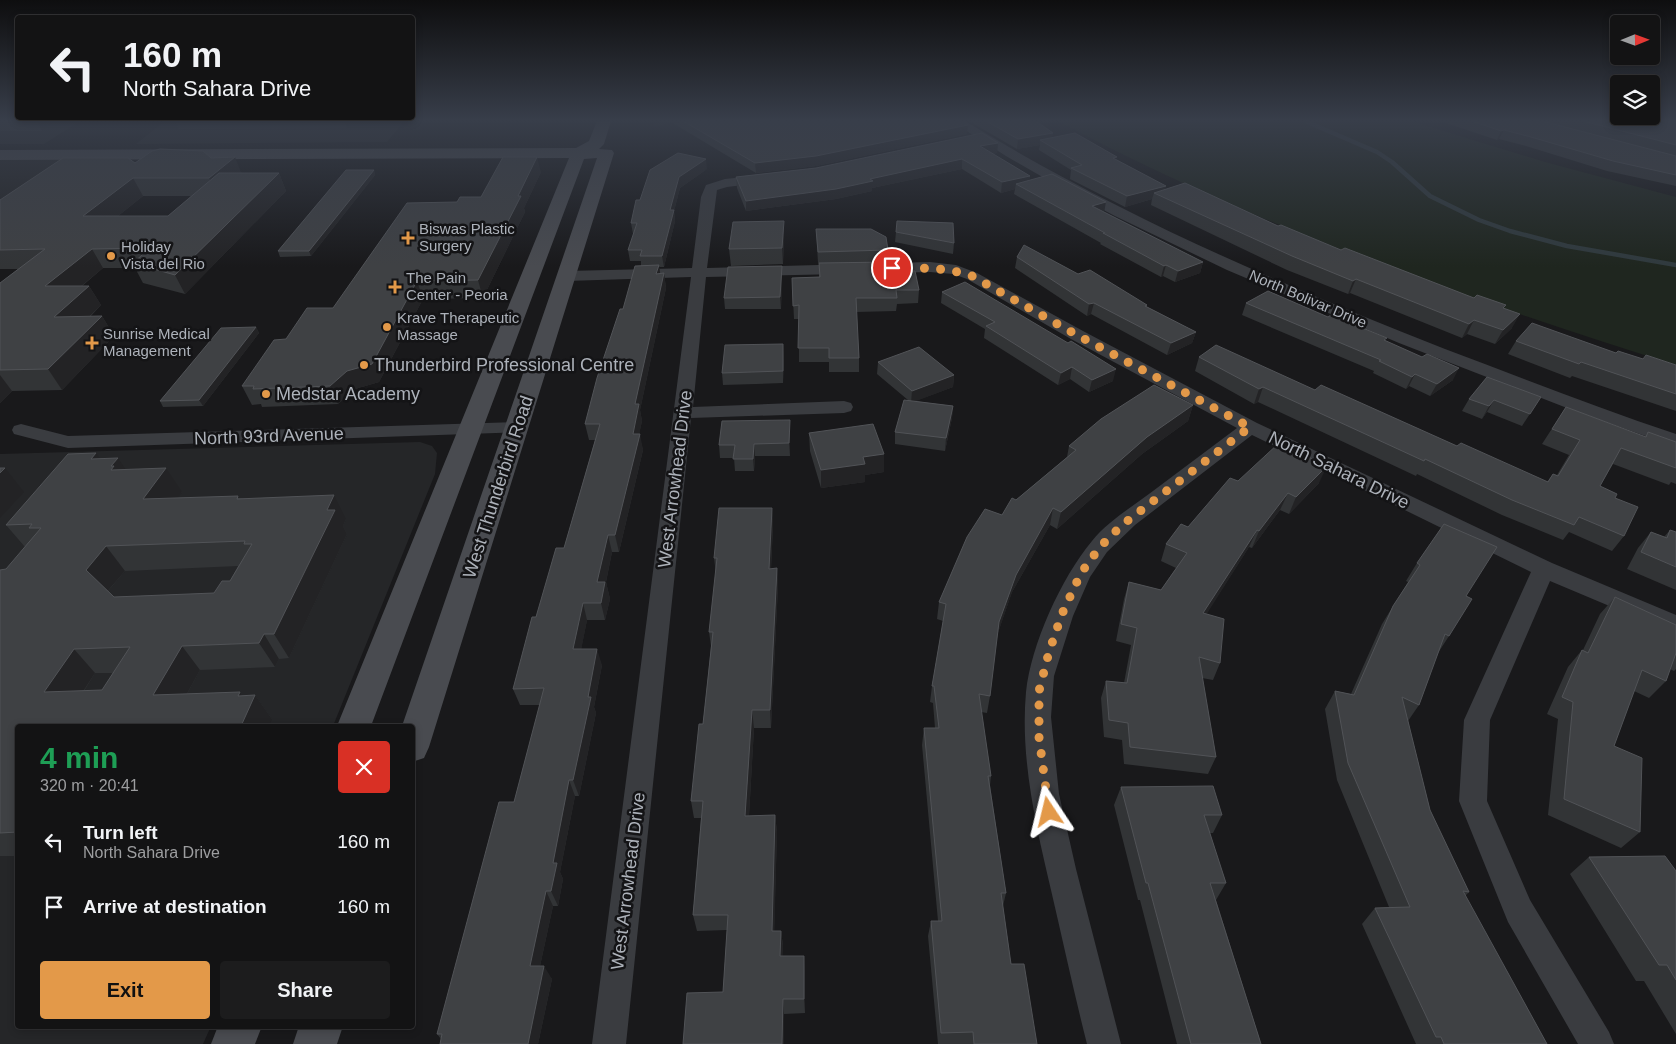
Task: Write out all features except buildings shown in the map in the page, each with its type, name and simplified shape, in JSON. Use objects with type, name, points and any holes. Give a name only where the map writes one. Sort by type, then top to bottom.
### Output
[{"type":"main road","name":"West Thunderbird Road","points":[[355,724],[469,429],[554,220],[583,170]]},
{"type":"main road","name":"West Thunderbird Road","points":[[415,738],[567,276],[590,170]]},
{"type":"main road","points":[[554,220],[560,238],[554,272],[560,276],[567,276]]},
{"type":"main road","points":[[233,1044],[239,1029]]},
{"type":"main road","points":[[315,1044],[320,1029]]},
{"type":"street","name":"North Bolivar Drive","points":[[1037,170],[1106,207],[1193,249],[1320,305],[1473,366],[1676,441]]},
{"type":"street","name":"West Arrowhead Drive","points":[[609,1044],[711,188],[725,183],[783,177]]},
{"type":"street","name":"North Sahara Drive","points":[[567,276],[930,267],[956,270],[979,279],[1077,335],[1250,427],[1544,569],[1676,625]]},
{"type":"street","points":[[683,413],[844,407]]},
{"type":"street","points":[[1104,1044],[1057,851],[1045,793],[1039,737],[1039,691],[1049,652],[1062,614],[1081,573],[1100,547],[1122,525],[1250,427]]},
{"type":"street","name":"North 93rd Avenue","points":[[21,430],[68,442],[518,428]]},
{"type":"street","points":[[1544,569],[1477,720],[1473,801],[1519,911],[1597,1044]]},
{"type":"shaded area","points":[[0,170],[61,170],[0,212]]},
{"type":"shaded area","points":[[1155,170],[1574,170],[1676,197],[1676,365],[1439,286],[1284,227]]},
{"type":"shaded area","points":[[420,442],[432,446],[437,453],[435,474],[334,724],[15,724],[15,1029],[210,1029],[203,1044],[0,1044],[0,454]]},
{"type":"waterway","points":[[1401,170],[1430,196],[1479,220],[1510,231],[1567,246],[1676,265]]},
{"type":"place","name":"Biswas Plastic Surgery","points":[[408,238]]},
{"type":"place","name":"Holiday Vista del Rio","points":[[111,256]]},
{"type":"place","name":"The Pain Center - Peoria","points":[[395,287]]},
{"type":"place","name":"Krave Therapeutic Massage","points":[[387,327]]},
{"type":"place","name":"Sunrise Medical Management","points":[[92,343]]},
{"type":"place","name":"Thunderbird Professional Centre","points":[[364,365]]},
{"type":"place","name":"Medstar Academy","points":[[266,394]]},
{"type":"route","points":[[892,268],[930,267],[956,270],[972,276],[1077,335],[1250,427],[1122,525],[1100,547],[1081,573],[1062,614],[1049,652],[1039,691],[1039,737],[1049,812]]}]
